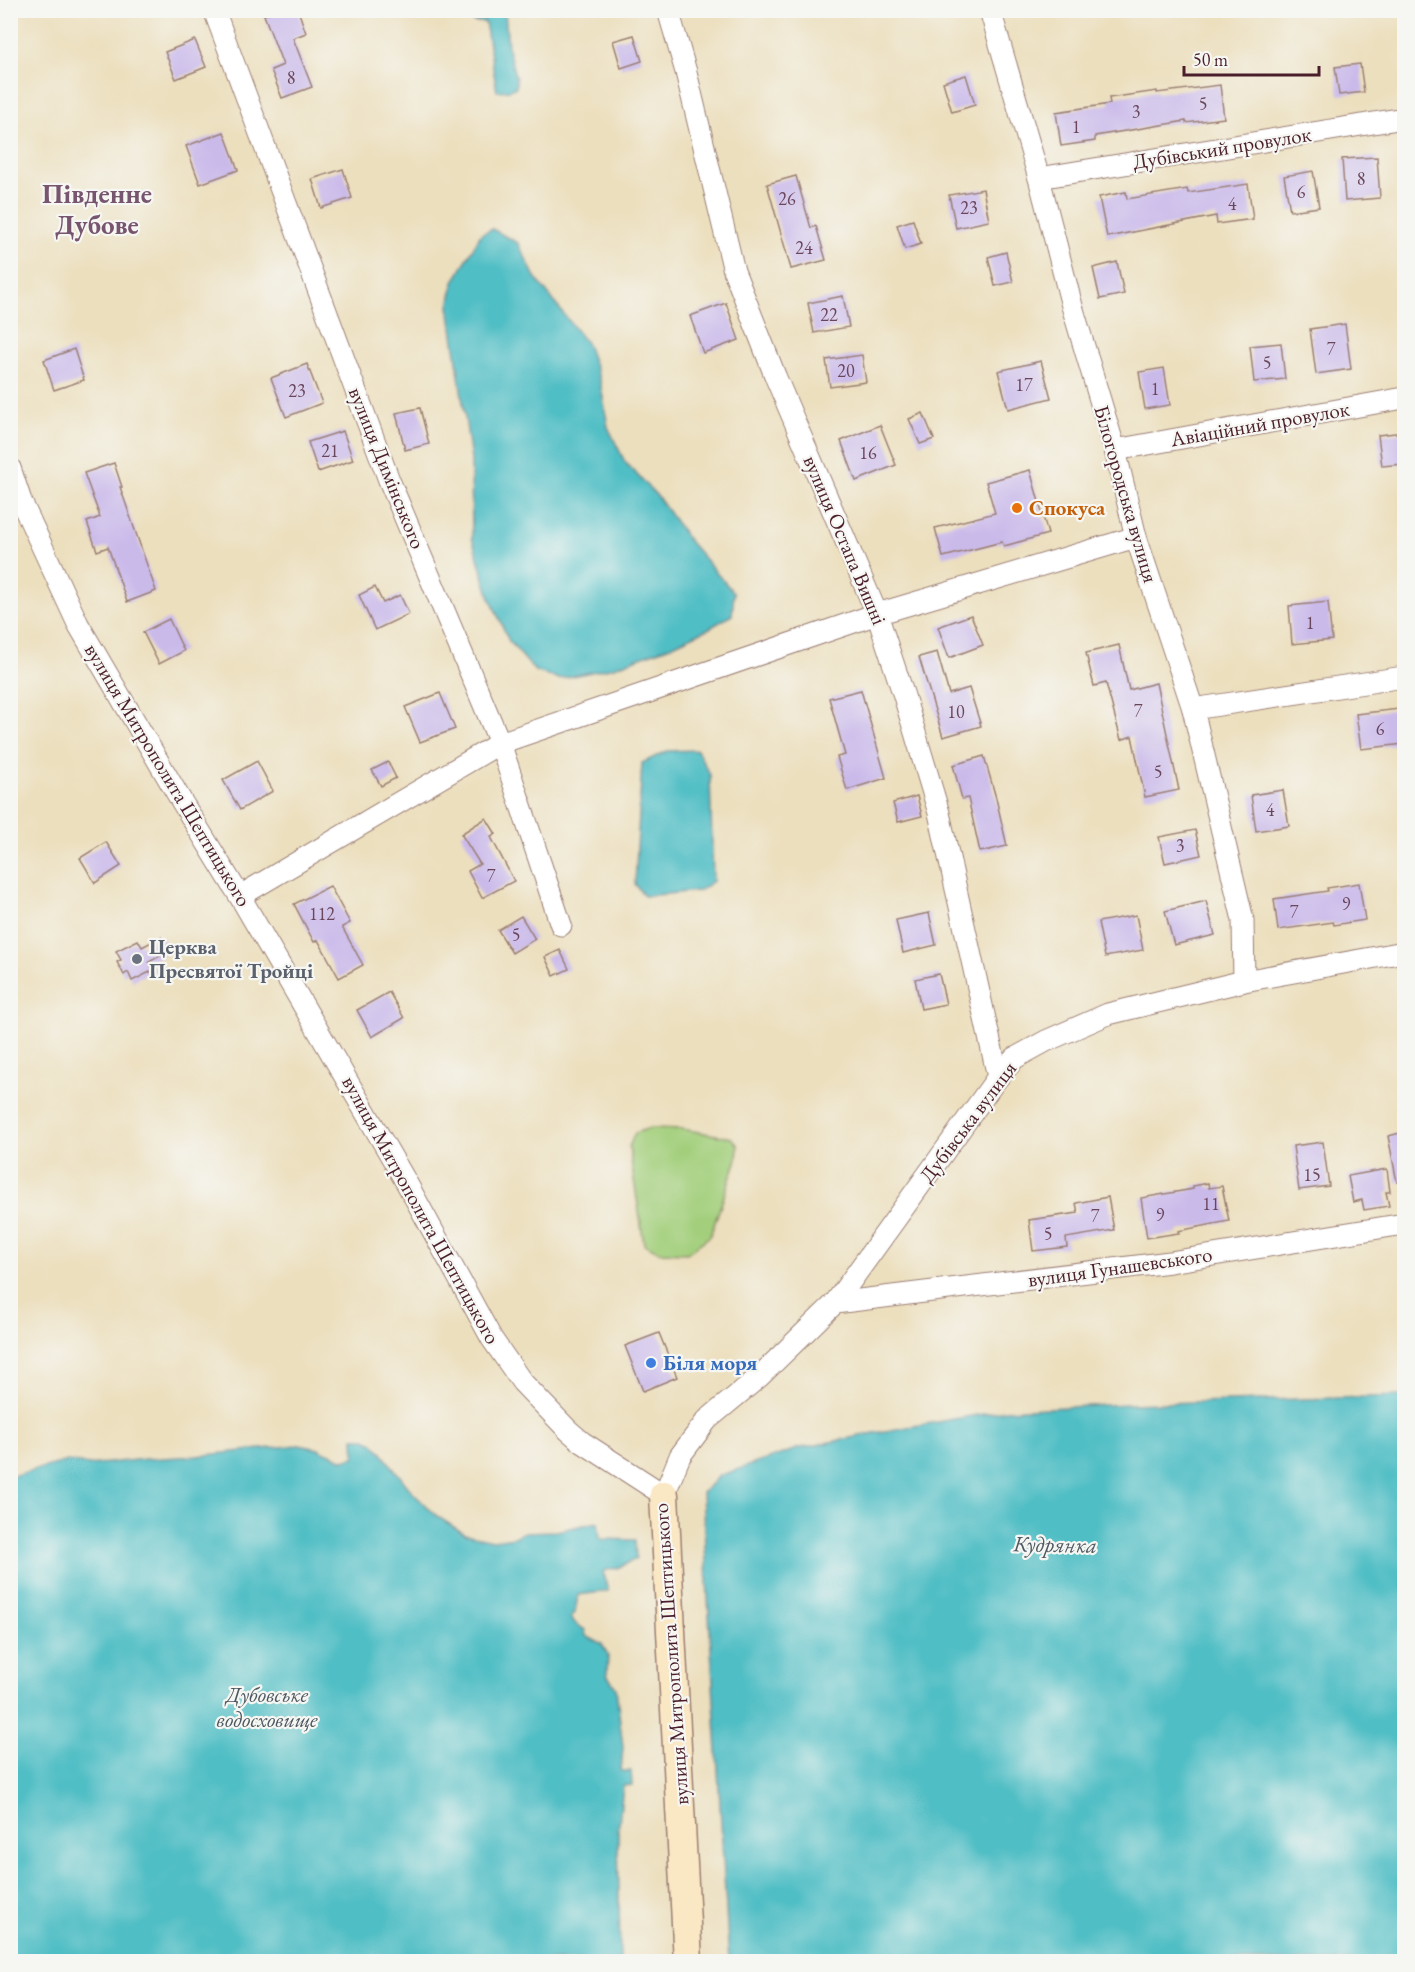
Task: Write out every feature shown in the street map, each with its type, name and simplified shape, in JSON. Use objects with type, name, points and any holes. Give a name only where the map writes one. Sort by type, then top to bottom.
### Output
[{"type":"street","name":"вулиця Димінського","points":[[214,10],[389,480],[500,743],[561,926]]},
{"type":"street","name":"вулиця Остапа Вишні","points":[[668,10],[686,72],[734,271],[776,378],[878,614],[939,813],[998,1077]]},
{"type":"street","name":"Білогородська вулиця","points":[[990,10],[1039,178],[1072,306],[1115,450],[1136,537],[1193,709],[1243,920],[1244,981]]},
{"type":"street","name":"Дубівський провулок","points":[[1039,178],[1404,118]]},
{"type":"street","name":"Авіаційний провулок","points":[[1115,450],[1404,398]]},
{"type":"street","name":"вулиця Митрополита Шептицького","points":[[10,468],[21,501],[78,624],[400,1170],[492,1340],[522,1382],[568,1430],[582,1442],[664,1495],[688,1962]]},
{"type":"street","points":[[240,896],[500,743],[878,614],[1136,537]]},
{"type":"street","points":[[1193,709],[1404,676]]},
{"type":"street","name":"Дубівська вулиця","points":[[664,1495],[680,1456],[707,1420],[759,1377],[835,1303],[998,1077],[1015,1058],[1046,1041],[1108,1014],[1244,981],[1404,952]]},
{"type":"street","name":"вулиця Гунашевського","points":[[835,1303],[1170,1262],[1404,1224]]},
{"type":"green space","points":[[650,1128],[682,1129],[732,1138],[738,1145],[737,1159],[710,1236],[687,1253],[660,1252],[644,1244],[629,1147],[635,1133]]},
{"type":"water","points":[[470,11],[505,11],[508,49],[516,87],[497,91],[485,22],[474,22]]},
{"type":"water","points":[[492,229],[518,243],[535,277],[587,344],[600,381],[608,427],[625,462],[658,497],[689,541],[734,593],[732,615],[708,629],[614,667],[559,679],[535,671],[509,641],[490,598],[472,538],[471,459],[449,306],[454,282],[481,234]]},
{"type":"water","points":[[697,750],[710,775],[713,881],[699,891],[644,896],[635,884],[642,763],[667,751]]},
{"type":"water","name":"Кудрянка","points":[[1404,1396],[1404,1961],[729,1961],[702,1493],[719,1476],[797,1449],[1006,1410]]},
{"type":"water","name":"Дубовське водосховище","points":[[354,1438],[363,1438],[374,1443],[413,1493],[438,1517],[465,1534],[493,1540],[515,1537],[524,1532],[557,1531],[598,1522],[600,1539],[635,1540],[636,1559],[617,1568],[603,1571],[608,1591],[578,1595],[575,1613],[571,1618],[585,1630],[586,1636],[602,1644],[608,1655],[607,1675],[616,1688],[623,1747],[621,1771],[631,1771],[632,1785],[623,1786],[618,1832],[620,1961],[11,1961],[11,1476],[68,1461],[89,1465],[299,1445],[319,1449],[344,1460],[355,1457]]},
{"type":"building","points":[[275,10],[298,10],[306,33],[293,38],[312,87],[282,98],[271,70],[283,65],[264,15]]},
{"type":"building","points":[[634,35],[642,61],[621,68],[613,41]]},
{"type":"building","points":[[195,40],[206,67],[176,79],[165,52]]},
{"type":"building","points":[[1360,64],[1364,92],[1339,95],[1335,67]]},
{"type":"building","points":[[966,75],[975,105],[952,112],[943,82]]},
{"type":"building","points":[[1220,85],[1224,118],[1186,123],[1186,121],[1095,136],[1095,141],[1061,146],[1056,112],[1110,104],[1109,98]]},
{"type":"building","points":[[224,132],[238,170],[200,184],[186,146]]},
{"type":"building","points":[[1377,157],[1380,198],[1345,201],[1342,159]]},
{"type":"building","points":[[343,169],[352,198],[321,208],[312,179]]},
{"type":"building","points":[[1313,171],[1319,207],[1290,211],[1284,176]]},
{"type":"building","points":[[796,176],[811,228],[816,226],[826,260],[791,269],[767,184]]},
{"type":"building","points":[[1248,184],[1253,219],[1217,224],[1216,216],[1107,237],[1099,197],[1126,192],[1127,199],[1187,189],[1188,193]]},
{"type":"building","points":[[983,189],[989,221],[956,228],[949,195]]},
{"type":"building","points":[[913,220],[921,244],[905,249],[897,225]]},
{"type":"building","points":[[1006,252],[1013,282],[995,286],[988,257]]},
{"type":"building","points":[[1117,262],[1124,294],[1100,299],[1093,268]]},
{"type":"building","points":[[843,296],[849,327],[814,333],[808,303]]},
{"type":"building","points":[[726,303],[739,340],[703,353],[690,316]]},
{"type":"building","points":[[1345,324],[1351,369],[1316,374],[1310,329]]},
{"type":"building","points":[[1281,343],[1285,379],[1254,382],[1250,346]]},
{"type":"building","points":[[74,349],[84,380],[54,390],[44,360]]},
{"type":"building","points":[[862,355],[866,382],[830,387],[826,360]]},
{"type":"building","points":[[1041,361],[1051,398],[1008,409],[998,371]]},
{"type":"building","points":[[307,364],[322,403],[286,417],[271,378]]},
{"type":"building","points":[[1164,368],[1170,405],[1145,409],[1139,372]]},
{"type":"building","points":[[420,408],[429,444],[405,450],[396,413]]},
{"type":"building","points":[[923,413],[934,439],[920,444],[909,419]]},
{"type":"building","points":[[880,425],[896,465],[856,481],[841,441]]},
{"type":"building","points":[[343,431],[353,460],[318,472],[308,442]]},
{"type":"building","points":[[1404,432],[1404,464],[1382,466],[1378,435]]},
{"type":"building","points":[[114,463],[156,591],[127,602],[108,547],[97,551],[87,522],[100,517],[84,473]]},
{"type":"building","points":[[1030,470],[1048,534],[1004,546],[1002,542],[943,557],[935,528],[995,513],[986,482]]},
{"type":"building","points":[[375,587],[383,603],[400,595],[409,614],[375,630],[359,595]]},
{"type":"building","points":[[1328,602],[1332,640],[1292,644],[1289,606]]},
{"type":"building","points":[[971,615],[983,645],[949,658],[938,627]]},
{"type":"building","points":[[169,619],[184,651],[159,664],[143,632]]},
{"type":"building","points":[[1119,645],[1129,690],[1156,683],[1179,790],[1145,797],[1132,736],[1121,740],[1106,683],[1094,686],[1086,653]]},
{"type":"building","points":[[937,652],[949,694],[969,688],[981,726],[943,737],[919,657]]},
{"type":"building","points":[[861,690],[886,778],[847,790],[837,757],[845,755],[829,698]]},
{"type":"building","points":[[440,693],[455,729],[420,742],[405,707]]},
{"type":"building","points":[[1399,709],[1404,744],[1361,749],[1356,714]]},
{"type":"building","points":[[984,756],[1007,846],[980,852],[968,798],[962,799],[953,765]]},
{"type":"building","points":[[257,761],[273,791],[240,810],[223,780]]},
{"type":"building","points":[[388,762],[396,778],[381,786],[372,770]]},
{"type":"building","points":[[1283,790],[1289,826],[1256,831],[1251,795]]},
{"type":"building","points":[[917,796],[922,816],[898,822],[893,803]]},
{"type":"building","points":[[486,818],[496,834],[491,837],[514,881],[482,898],[468,871],[480,864],[461,834]]},
{"type":"building","points":[[1195,830],[1201,855],[1165,863],[1159,837]]},
{"type":"building","points":[[106,842],[121,866],[95,883],[80,858]]},
{"type":"building","points":[[1359,883],[1365,920],[1278,930],[1274,899],[1328,891],[1327,888]]},
{"type":"building","points":[[330,886],[350,923],[342,927],[363,965],[339,978],[318,940],[314,942],[294,904]]},
{"type":"building","points":[[1206,901],[1215,935],[1174,945],[1165,911]]},
{"type":"building","points":[[929,913],[936,945],[903,953],[896,920]]},
{"type":"building","points":[[1136,915],[1143,950],[1105,957],[1098,922]]},
{"type":"building","points":[[521,916],[535,939],[512,953],[498,930]]},
{"type":"building","points":[[161,937],[169,951],[149,962],[154,970],[132,981],[128,972],[124,975],[117,962],[121,960],[116,951],[138,940],[142,947]]},
{"type":"building","points":[[560,950],[569,969],[554,976],[545,957]]},
{"type":"building","points":[[939,974],[946,1004],[921,1009],[915,979]]},
{"type":"building","points":[[389,992],[404,1018],[372,1037],[357,1010]]},
{"type":"building","points":[[1404,1132],[1404,1182],[1397,1182],[1388,1136]]},
{"type":"building","points":[[1323,1142],[1329,1186],[1299,1190],[1293,1146]]},
{"type":"building","points":[[1387,1169],[1390,1192],[1386,1192],[1389,1206],[1364,1210],[1362,1200],[1353,1202],[1348,1176]]},
{"type":"building","points":[[1208,1183],[1209,1188],[1222,1186],[1229,1221],[1147,1238],[1141,1198],[1193,1189],[1193,1186]]},
{"type":"building","points":[[1108,1197],[1114,1230],[1066,1238],[1067,1247],[1033,1251],[1029,1220],[1078,1213],[1076,1203]]},
{"type":"building","points":[[659,1333],[677,1377],[643,1391],[625,1346]]},
{"type":"place","name":"Спокуса","points":[[1017,508]]},
{"type":"place","name":"Церква Пресвятої Тройці","points":[[137,959]]},
{"type":"place","name":"Біля моря","points":[[651,1363]]},
{"type":"district","name":"Південне Дубове","points":[[97,210]]}]
